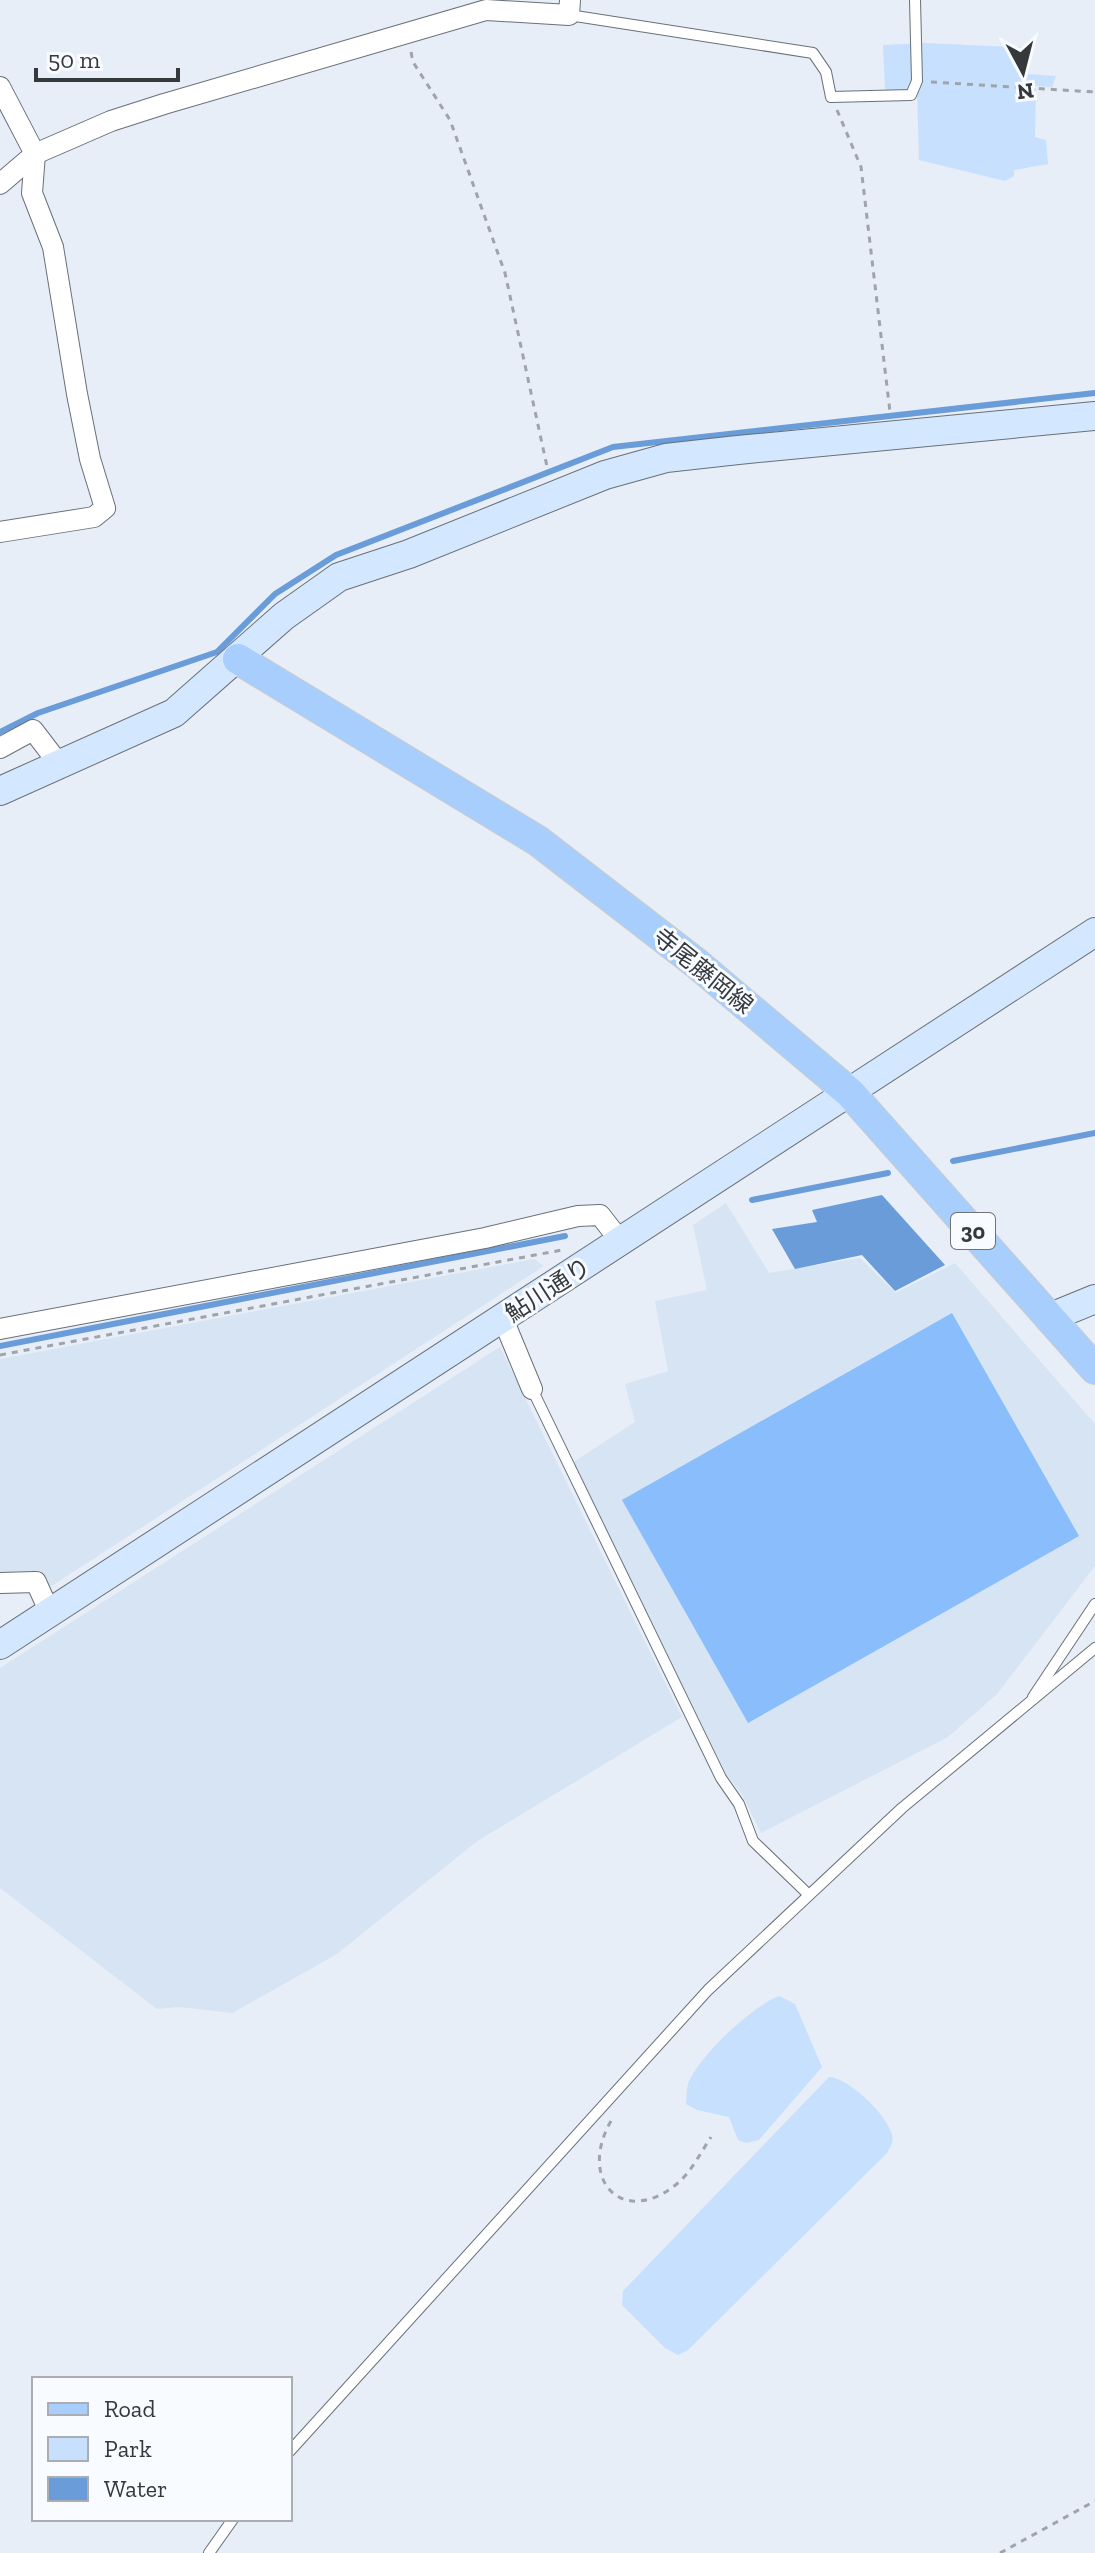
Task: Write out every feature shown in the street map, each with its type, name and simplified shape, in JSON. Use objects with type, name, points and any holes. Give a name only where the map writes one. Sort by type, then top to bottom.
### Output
[{"type":"main road","name":"寺尾藤岡線","points":[[238,659],[538,841],[696,963],[850,1093],[1095,1369]]},
{"type":"street","points":[[0,184],[35,154],[111,121],[486,10],[570,7]]},
{"type":"street","points":[[0,87],[35,154],[32,193],[53,247],[77,394],[105,508],[94,517],[0,532]]},
{"type":"street","points":[[0,791],[174,713],[284,616],[339,577],[409,554],[605,475],[666,458],[1095,416]]},
{"type":"street","points":[[0,748],[33,730],[59,764]]},
{"type":"street","name":"鮎川通り","points":[[0,1645],[1095,932]]},
{"type":"street","points":[[0,1329],[485,1238],[578,1216],[600,1215],[621,1242]]},
{"type":"street","points":[[1051,1317],[1095,1299]]},
{"type":"street","points":[[503,1319],[532,1389]]},
{"type":"street","points":[[0,1583],[36,1582],[50,1613]]},
{"type":"lane","points":[[570,7],[813,53],[826,72],[831,97],[911,95],[917,81],[915,0]]},
{"type":"lane","points":[[532,1389],[721,1778],[739,1804],[753,1841],[809,1895]]},
{"type":"lane","points":[[1026,1708],[1095,1604]]},
{"type":"lane","points":[[292,2449],[708,1990],[902,1808],[1095,1648]]},
{"type":"lane","points":[[209,2553],[232,2521]]},
{"type":"path","points":[[407,35],[413,62],[450,120],[505,273],[553,494]]},
{"type":"path","points":[[917,81],[1095,92]]},
{"type":"path","points":[[831,97],[861,167],[893,435]]},
{"type":"path","points":[[0,1355],[566,1249]]},
{"type":"path","points":[[613,2117],[599,2150],[599,2175],[607,2189],[629,2201],[648,2200],[680,2182],[711,2137]]},
{"type":"path","points":[[1000,2553],[1095,2501]]},
{"type":"shaded area","points":[[726,1203],[769,1273],[860,1258],[896,1293],[955,1263],[1095,1424],[1095,1566],[997,1694],[948,1737],[761,1833],[743,1796],[722,1769],[572,1463],[635,1422],[625,1384],[668,1371],[655,1301],[707,1290],[693,1225]]},
{"type":"shaded area","points":[[534,1259],[544,1266],[47,1589],[0,1578],[0,1359]]},
{"type":"shaded area","points":[[500,1347],[682,1717],[476,1842],[337,1954],[232,2013],[179,2007],[157,2009],[0,1888],[0,1668]]},
{"type":"green space","points":[[926,43],[1032,48],[1028,74],[1056,76],[1052,87],[1036,86],[1035,137],[1046,140],[1048,164],[1014,170],[1014,176],[1005,181],[919,160],[917,91],[885,91],[883,45]]},
{"type":"green space","points":[[779,1996],[795,2004],[822,2067],[759,2140],[746,2143],[738,2140],[729,2117],[697,2110],[686,2104],[688,2085],[706,2056],[729,2032],[755,2010]]},
{"type":"green space","points":[[829,2077],[857,2091],[883,2118],[892,2138],[887,2153],[688,2350],[678,2355],[665,2348],[622,2305],[623,2291]]},
{"type":"water","points":[[882,1195],[945,1265],[895,1291],[862,1255],[795,1269],[772,1229],[817,1222],[812,1210]]},
{"type":"building","points":[[952,1313],[1079,1536],[748,1723],[622,1500]]},
{"type":"waterway","points":[[0,732],[38,713],[217,652],[275,594],[336,555],[613,447],[1095,393]]},
{"type":"waterway","points":[[953,1161],[1095,1133]]},
{"type":"waterway","points":[[752,1200],[888,1173]]},
{"type":"waterway","points":[[0,1346],[565,1236]]}]
